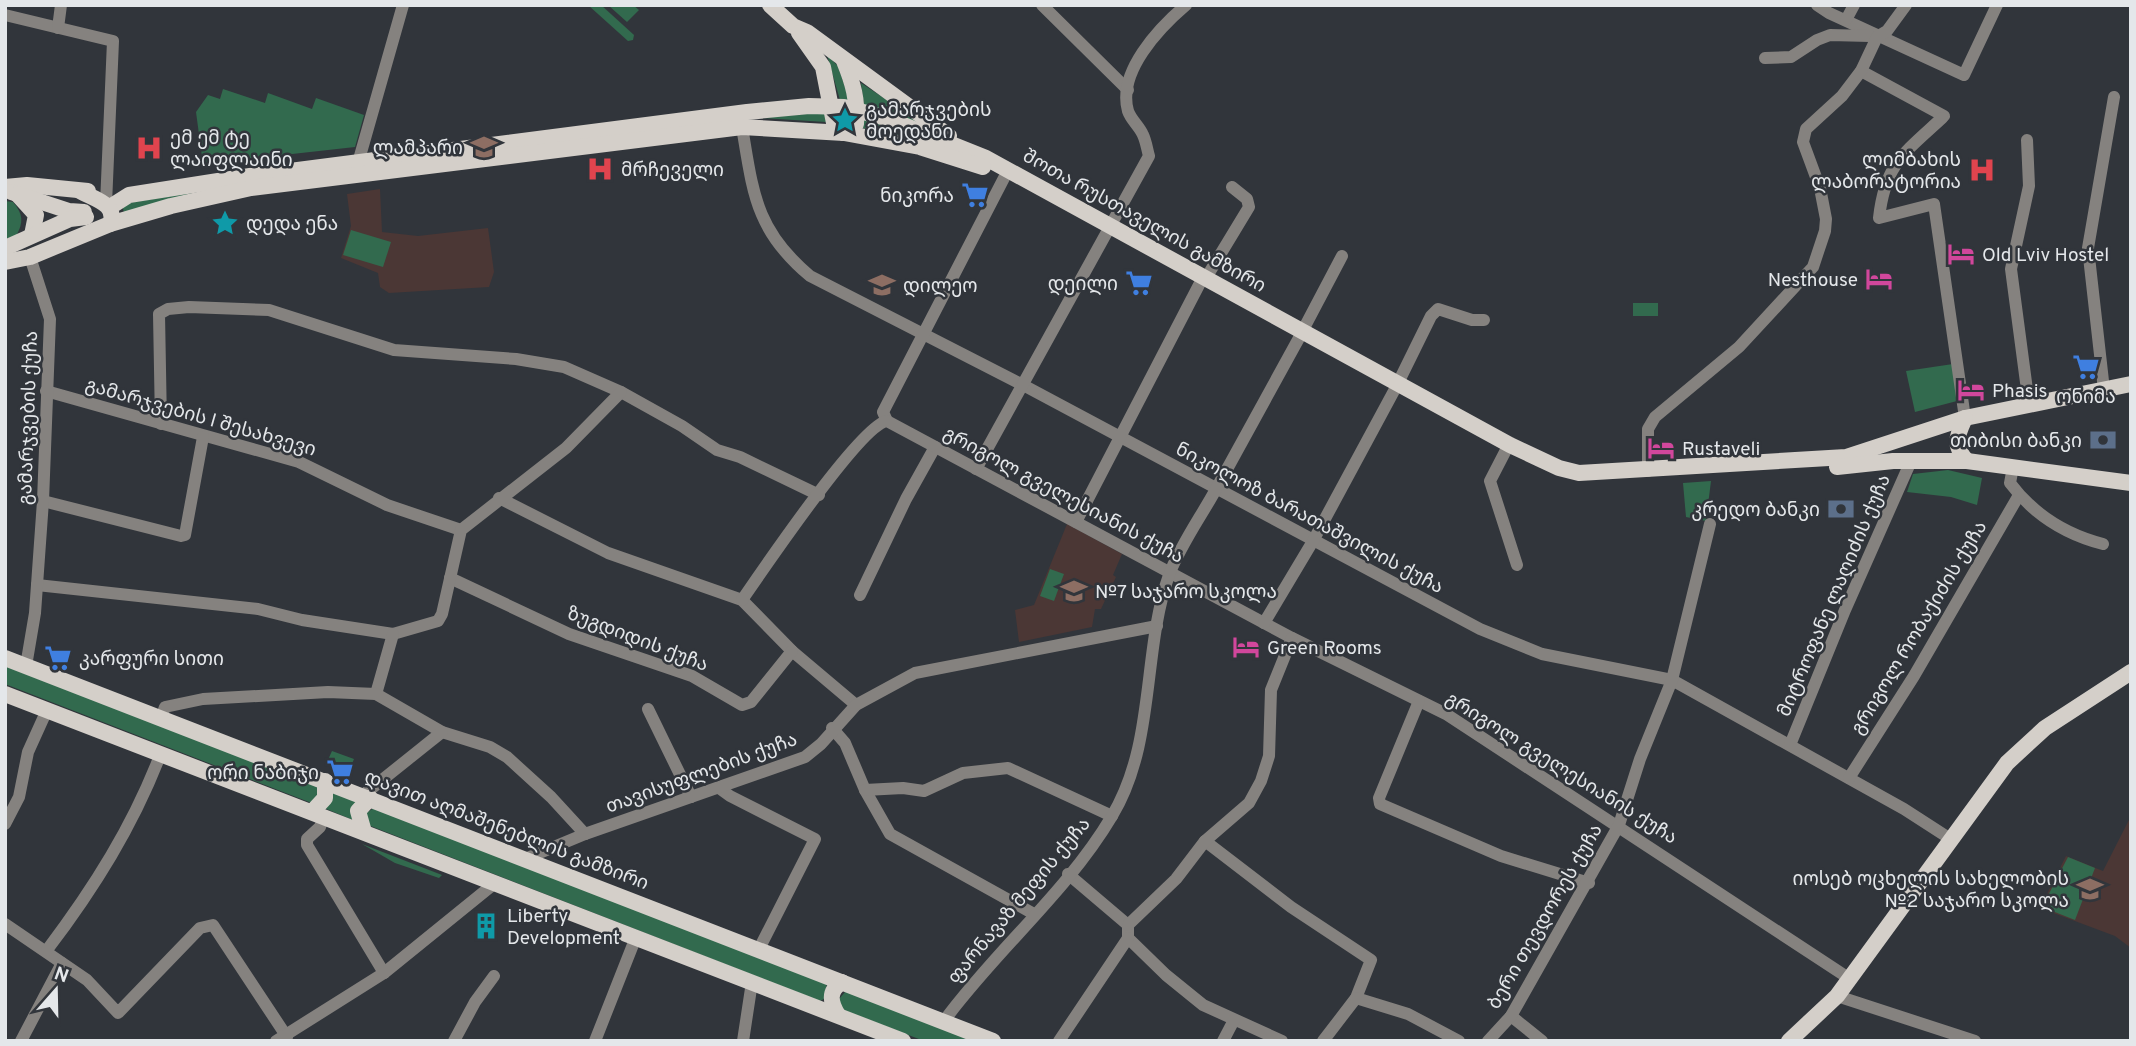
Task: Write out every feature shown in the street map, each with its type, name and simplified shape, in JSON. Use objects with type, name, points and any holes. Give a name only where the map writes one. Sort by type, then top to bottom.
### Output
[{"type":"main road","points":[[770,5],[793,26],[823,67],[834,123],[844,133],[856,124],[857,110],[854,84],[844,61]]},
{"type":"main road","points":[[793,26],[807,32],[964,148]]},
{"type":"main road","name":"შოთა რუსთაველის გამზირი","points":[[106,201],[129,195],[593,130],[767,110],[832,106],[857,110],[964,148],[1397,386],[1559,468],[1602,474],[1846,457],[1965,418],[2121,388]]},
{"type":"main road","name":"შოთა რუსთაველის გამზირი","points":[[5,262],[30,257],[106,226],[171,206],[251,188],[742,127],[844,133],[952,155],[1109,229]]},
{"type":"main road","points":[[8,190],[27,185],[80,191],[106,201],[113,215],[106,226],[92,227],[86,214]]},
{"type":"main road","points":[[8,190],[69,211],[86,214]]},
{"type":"main road","points":[[8,190],[36,215],[32,236]]},
{"type":"main road","points":[[5,248],[86,214],[90,205],[106,201]]},
{"type":"main road","name":"შოთა რუსთაველის გამზირი","points":[[1397,386],[1506,450],[1558,474],[1598,479],[1912,461],[1967,461],[2131,483]]},
{"type":"main road","points":[[1965,418],[1955,439],[1958,451],[1967,461]]},
{"type":"main road","name":"დავით აღმაშენებლის გამზირი","points":[[5,658],[993,1041]]},
{"type":"main road","points":[[1788,1041],[1838,996],[1952,840],[1985,790],[2023,748],[2078,704],[2131,672]]},
{"type":"main road","points":[[5,694],[903,1041]]},
{"type":"main road","points":[[318,814],[325,798],[325,781]]},
{"type":"main road","points":[[364,832],[358,811],[366,797]]},
{"type":"main road","points":[[838,1015],[831,1004],[832,994],[842,982]]},
{"type":"street","points":[[58,28],[61,5]]},
{"type":"street","points":[[358,163],[403,5]]},
{"type":"street","points":[[1042,5],[1128,90]]},
{"type":"street","points":[[976,469],[1149,156],[1144,135],[1128,112],[1128,90],[1140,54],[1157,30],[1186,5]]},
{"type":"street","points":[[1818,5],[1877,37],[1964,75],[1997,5]]},
{"type":"street","points":[[1846,20],[1854,5]]},
{"type":"street","points":[[1765,58],[1791,57],[1816,40],[1830,35],[1877,37],[1887,31],[1906,5]]},
{"type":"street","points":[[5,15],[113,41],[106,201]]},
{"type":"street","points":[[1648,471],[1648,429],[1655,417],[1739,347],[1813,267],[1825,231],[1826,219],[1820,188],[1802,142],[1806,129],[1828,111],[1861,71],[1877,37]]},
{"type":"street","points":[[1861,71],[1943,117],[1897,159],[1882,189],[1879,218],[1934,204],[1965,418]]},
{"type":"street","points":[[2114,97],[2088,248],[2121,388]]},
{"type":"street","name":"ნიკოლოზ ბარათაშვილის ქუჩა","points":[[742,127],[747,173],[758,211],[792,261],[810,276],[1023,385],[1480,629],[1522,648],[1672,680],[1849,778],[1952,840]]},
{"type":"street","points":[[2027,140],[2029,186],[2011,269],[2029,405]]},
{"type":"street","points":[[742,600],[867,434],[879,422],[887,421],[883,412],[1004,178]]},
{"type":"street","points":[[1076,522],[1203,280],[1250,204],[1232,187]]},
{"type":"street","name":"ფარნავაზ მეფის ქუჩა","points":[[944,1021],[1068,874],[1112,816],[1130,774],[1141,728],[1150,690],[1157,626],[1170,572],[1342,256]]},
{"type":"street","name":"გამარჯვების ქუჩა","points":[[26,666],[35,613],[43,500],[50,319],[30,257]]},
{"type":"street","points":[[161,424],[159,314],[168,309],[189,307],[269,310],[394,350],[516,359],[564,367],[621,392],[682,426],[717,450],[740,457],[819,495]]},
{"type":"street","points":[[1264,623],[1313,541],[1397,386],[1431,316],[1437,309],[1472,320],[1484,320]]},
{"type":"street","name":"გამარჯვების I შესახვევი","points":[[46,391],[299,462],[387,505],[461,530]]},
{"type":"street","points":[[37,585],[258,609],[393,634],[441,618],[461,530],[566,448],[621,392]]},
{"type":"street","name":"გრიგოლ გველესიანის ქუჩა","points":[[887,421],[1292,638],[1464,725],[1850,979]]},
{"type":"street","points":[[43,500],[181,536],[186,535],[203,437]]},
{"type":"street","points":[[860,595],[906,499],[935,447]]},
{"type":"street","points":[[1506,450],[1490,481],[1517,565]]},
{"type":"street","name":"მიტროფანე ლაღიძის ქუჩა","points":[[1790,745],[1845,610],[1912,461]]},
{"type":"street","points":[[2013,467],[2010,483],[2019,495],[2059,528],[2103,544]]},
{"type":"street","name":"გრიგოლ რობაქიძის ქუჩა","points":[[1849,778],[1914,676],[2019,495]]},
{"type":"street","points":[[499,498],[608,553],[742,600],[792,651],[856,705]]},
{"type":"street","name":"ბერი თევდორეს ქუჩა","points":[[1488,1041],[1511,1016],[1589,883],[1619,825],[1640,759],[1672,680],[1710,524]]},
{"type":"street","name":"ზუგდიდის ქუჩა","points":[[450,578],[569,634],[692,677],[742,705],[751,702],[792,651]]},
{"type":"street","name":"თავისუფლების ქუჩა","points":[[525,859],[585,834],[805,757],[821,744],[856,705],[915,673],[1157,626]]},
{"type":"street","points":[[376,694],[393,634]]},
{"type":"street","points":[[1059,1041],[1128,932],[1176,879],[1205,841],[1249,803],[1269,756],[1271,690],[1292,638]]},
{"type":"street","points":[[161,718],[165,707],[203,699],[328,692],[376,694],[442,732],[490,747],[507,757],[551,797],[585,834]]},
{"type":"street","points":[[1419,701],[1380,804],[1501,856],[1589,883]]},
{"type":"street","points":[[648,709],[691,797]]},
{"type":"street","points":[[5,824],[19,797],[28,752],[47,710]]},
{"type":"street","points":[[832,729],[845,743],[865,790],[890,834],[1034,914]]},
{"type":"street","points":[[366,797],[442,732]]},
{"type":"street","points":[[47,950],[89,895],[113,855],[145,796],[161,753]]},
{"type":"street","points":[[865,790],[903,788],[923,791],[963,773],[1008,768],[1112,816]]},
{"type":"street","points":[[719,788],[816,839],[759,949]]},
{"type":"street","points":[[318,814],[320,827],[307,839],[307,845],[384,973]]},
{"type":"street","points":[[1205,841],[1291,907],[1369,958],[1371,962],[1356,998],[1323,1041]]},
{"type":"street","points":[[1068,874],[1128,932],[1166,975],[1203,1004],[1282,1041]]},
{"type":"street","points":[[5,924],[88,980],[118,1013],[200,928],[212,925],[281,1039],[384,973],[495,883]]},
{"type":"street","points":[[595,1041],[636,937]]},
{"type":"street","points":[[21,1041],[62,963]]},
{"type":"street","points":[[454,1041],[475,1002],[494,976]]},
{"type":"street","points":[[743,1041],[752,982]]},
{"type":"street","points":[[1838,996],[1975,1041]]},
{"type":"street","points":[[1356,998],[1408,1014],[1459,1041]]},
{"type":"street","points":[[1511,1016],[1542,1041]]},
{"type":"street","points":[[1223,1041],[1234,1020]]},
{"type":"shaded area","points":[[380,189],[382,232],[418,236],[488,228],[494,272],[489,287],[389,293],[380,287],[378,273],[341,258],[351,226],[347,194]]},
{"type":"shaded area","name":"№7 საჯარო სკოლა","points":[[1067,524],[1122,554],[1113,575],[1116,577],[1101,609],[1095,609],[1092,627],[1019,642],[1015,610],[1034,605]]},
{"type":"shaded area","name":"იოსებ ოცხელის სახელობის №2 საჯარო სკოლა","points":[[2131,816],[2131,948],[2115,936],[2040,908],[2066,856],[2103,871]]},
{"type":"green space","points":[[588,5],[601,5],[634,35],[633,40],[628,41]]},
{"type":"green space","points":[[608,5],[633,5],[639,10],[627,22]]},
{"type":"green space","points":[[827,55],[838,66],[850,102],[840,100]]},
{"type":"green space","points":[[861,83],[928,127],[864,106]]},
{"type":"green space","points":[[223,89],[265,103],[268,93],[312,109],[316,98],[364,115],[355,147],[203,164],[196,112],[208,95],[220,99]]},
{"type":"green space","points":[[826,112],[826,122],[762,118]]},
{"type":"green space","points":[[864,119],[929,142],[862,128]]},
{"type":"green space","points":[[196,192],[124,213],[122,204]]},
{"type":"green space","points":[[5,201],[13,202],[21,218],[16,236],[5,239]]},
{"type":"green space","points":[[351,230],[391,242],[383,267],[343,255]]},
{"type":"green space","points":[[1633,303],[1658,303],[1658,316],[1633,316]]},
{"type":"green space","points":[[1953,364],[1957,401],[1915,412],[1906,371]]},
{"type":"green space","points":[[1948,470],[1982,478],[1977,505],[1951,497],[1907,492],[1913,474]]},
{"type":"green space","points":[[1711,481],[1706,521],[1686,517],[1683,483]]},
{"type":"green space","points":[[1050,569],[1064,574],[1054,601],[1040,596]]},
{"type":"green space","points":[[5,666],[316,786],[320,793],[313,803],[309,802],[5,684]]},
{"type":"green space","points":[[332,751],[354,759],[349,771],[327,762]]},
{"type":"green space","points":[[331,791],[359,802],[353,820],[324,808]]},
{"type":"green space","points":[[374,808],[827,983],[824,999],[820,1001],[368,825],[366,813]]},
{"type":"green space","points":[[362,844],[442,875],[439,878],[395,863]]},
{"type":"green space","points":[[2068,857],[2095,868],[2075,920],[2042,907]]},
{"type":"green space","points":[[845,992],[976,1041],[924,1041],[841,1009],[839,999]]},
{"type":"place","name":"გამარჯვების მოედანი","points":[[845,120]]},
{"type":"place","name":"ლამპარი","points":[[484,147]]},
{"type":"place","name":"ემ ემ ტე ლაიფლაინი","points":[[149,148]]},
{"type":"place","name":"მრჩეველი","points":[[600,169]]},
{"type":"place","name":"ლიმბახის ლაბორატორია","points":[[1982,170]]},
{"type":"place","name":"ნიკორა","points":[[975,195]]},
{"type":"place","name":"დედა ენა","points":[[225,223]]},
{"type":"place","name":"Old Lviv Hostel","points":[[1961,254]]},
{"type":"place","name":"Nesthouse","points":[[1879,279]]},
{"type":"place","name":"დეილი","points":[[1139,283]]},
{"type":"place","name":"დილეო","points":[[882,285]]},
{"type":"place","name":"ონიმა","points":[[2086,367]]},
{"type":"place","name":"Phasis","points":[[1971,390]]},
{"type":"place","name":"თიბისი ბანკი","points":[[2103,440]]},
{"type":"place","name":"Rustaveli","points":[[1661,448]]},
{"type":"place","name":"კრედო ბანკი","points":[[1841,509]]},
{"type":"place","name":"№7 საჯარო სკოლა","points":[[1074,591]]},
{"type":"place","name":"Green Rooms","points":[[1246,647]]},
{"type":"place","name":"კარფური სითი","points":[[58,658]]},
{"type":"place","name":"ორი ნაბიჯი","points":[[340,772]]},
{"type":"place","name":"იოსებ ოცხელის სახელობის №2 საჯარო სკოლა","points":[[2090,889]]},
{"type":"place","name":"Liberty Development","points":[[486,926]]}]
